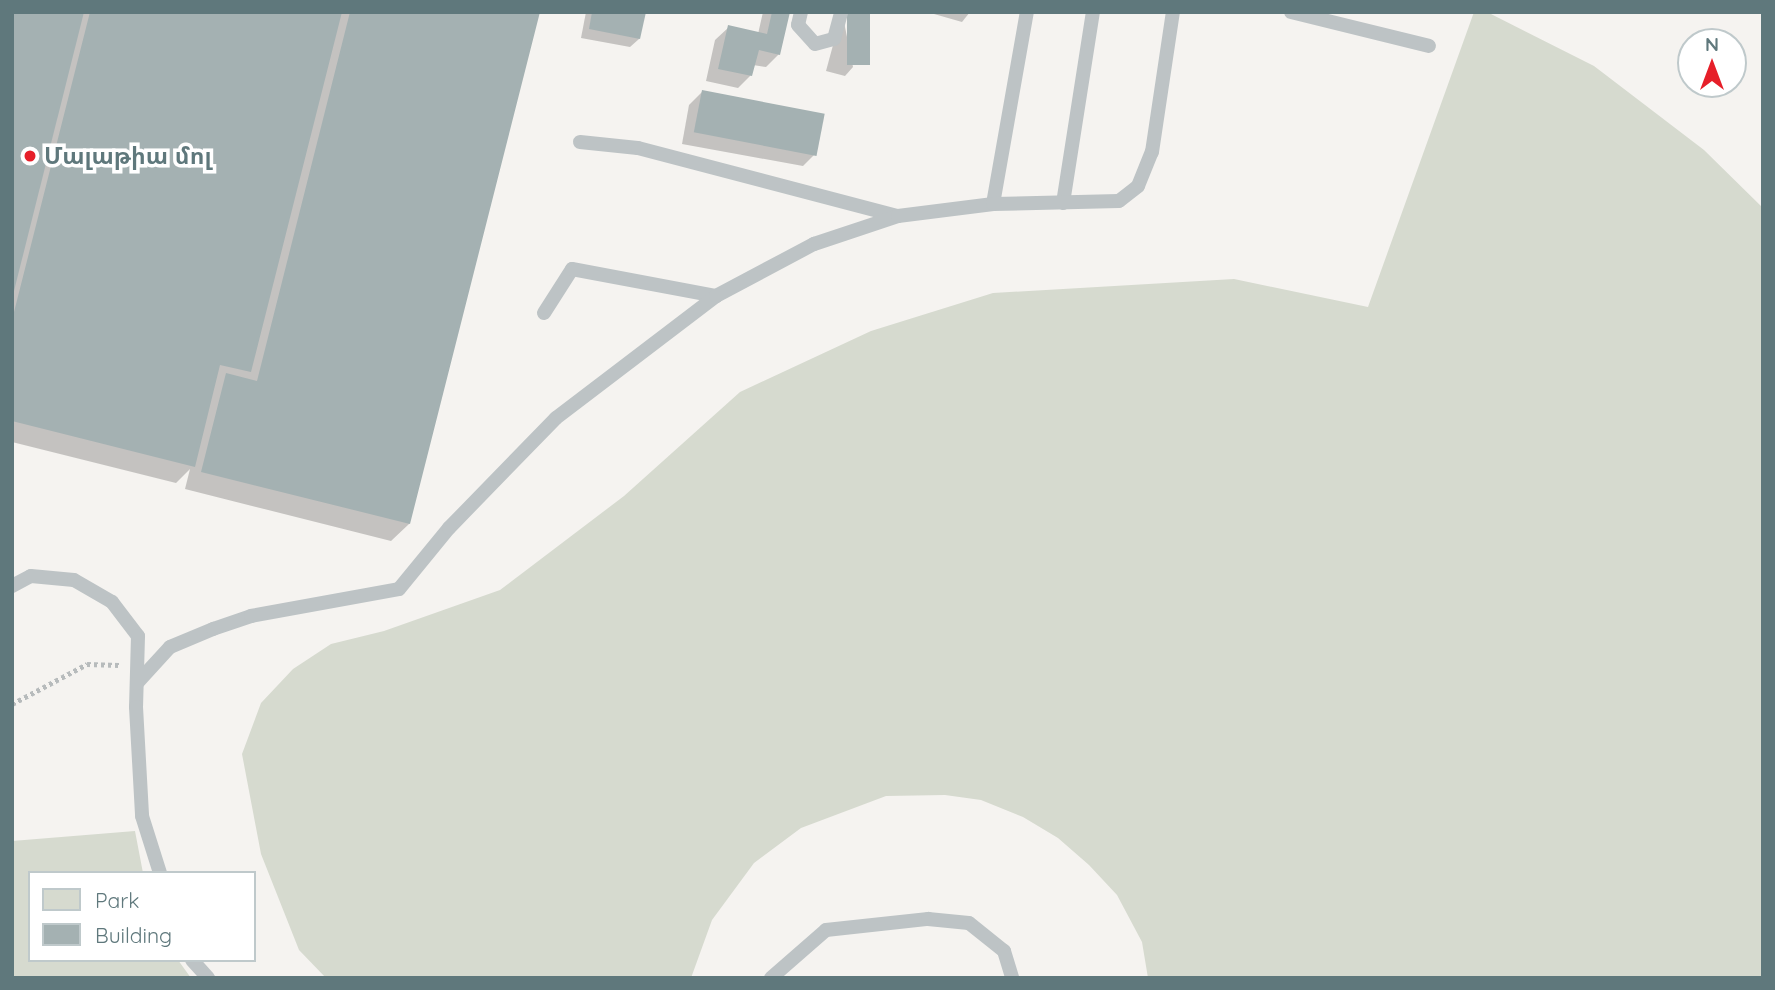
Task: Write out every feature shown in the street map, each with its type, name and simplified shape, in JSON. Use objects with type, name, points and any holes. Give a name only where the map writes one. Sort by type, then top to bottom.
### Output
[{"type":"lane","points":[[801,12],[798,25],[815,44],[834,39],[841,12]]},
{"type":"lane","points":[[993,204],[1027,12]]},
{"type":"lane","points":[[1063,203],[1093,12]]},
{"type":"lane","points":[[137,683],[170,646],[213,629],[251,616],[399,589],[449,528],[556,418],[716,296],[814,244],[898,216],[993,204],[1119,201],[1138,186],[1152,152],[1173,12]]},
{"type":"lane","points":[[1291,12],[1429,46]]},
{"type":"lane","points":[[580,142],[638,148],[898,216]]},
{"type":"lane","points":[[544,313],[572,269],[716,296]]},
{"type":"lane","points":[[12,586],[31,576],[74,580],[112,602],[138,636],[142,816],[159,871]]},
{"type":"lane","points":[[771,978],[826,930],[928,919],[969,923],[1004,951],[1012,978]]},
{"type":"lane","points":[[194,962],[208,978]]},
{"type":"path","points":[[12,704],[87,664],[137,665]]},
{"type":"green space","points":[[1474,12],[1487,12],[1594,66],[1704,150],[1763,208],[1763,978],[1148,978],[1142,942],[1117,895],[1089,865],[1058,838],[1023,817],[981,800],[945,795],[886,796],[801,828],[754,863],[712,920],[691,978],[326,978],[299,950],[261,854],[242,754],[261,703],[293,669],[331,644],[384,631],[500,590],[624,496],[740,392],[871,331],[993,293],[1234,279],[1368,307]]},
{"type":"green space","points":[[135,831],[143,871],[28,871],[28,962],[179,962],[191,978],[12,978],[12,841]]},
{"type":"building","name":"Մալաթիա մոլ","points":[[12,12],[84,12],[13,295],[12,295]]},
{"type":"building","points":[[90,12],[342,12],[251,372],[220,365],[195,467],[12,421],[12,320]]},
{"type":"building","points":[[350,12],[540,12],[410,524],[201,472],[226,373],[257,381]]},
{"type":"building","points":[[592,12],[646,12],[640,39],[589,29]]},
{"type":"building","points":[[772,12],[790,12],[780,55],[759,50],[752,76],[718,69],[728,25],[767,34]]},
{"type":"building","points":[[847,12],[870,12],[870,65],[847,65]]},
{"type":"building","points":[[702,90],[825,114],[816,156],[694,132]]},
{"type":"place","name":"Մալաթիա մոլ","points":[[30,156]]}]
